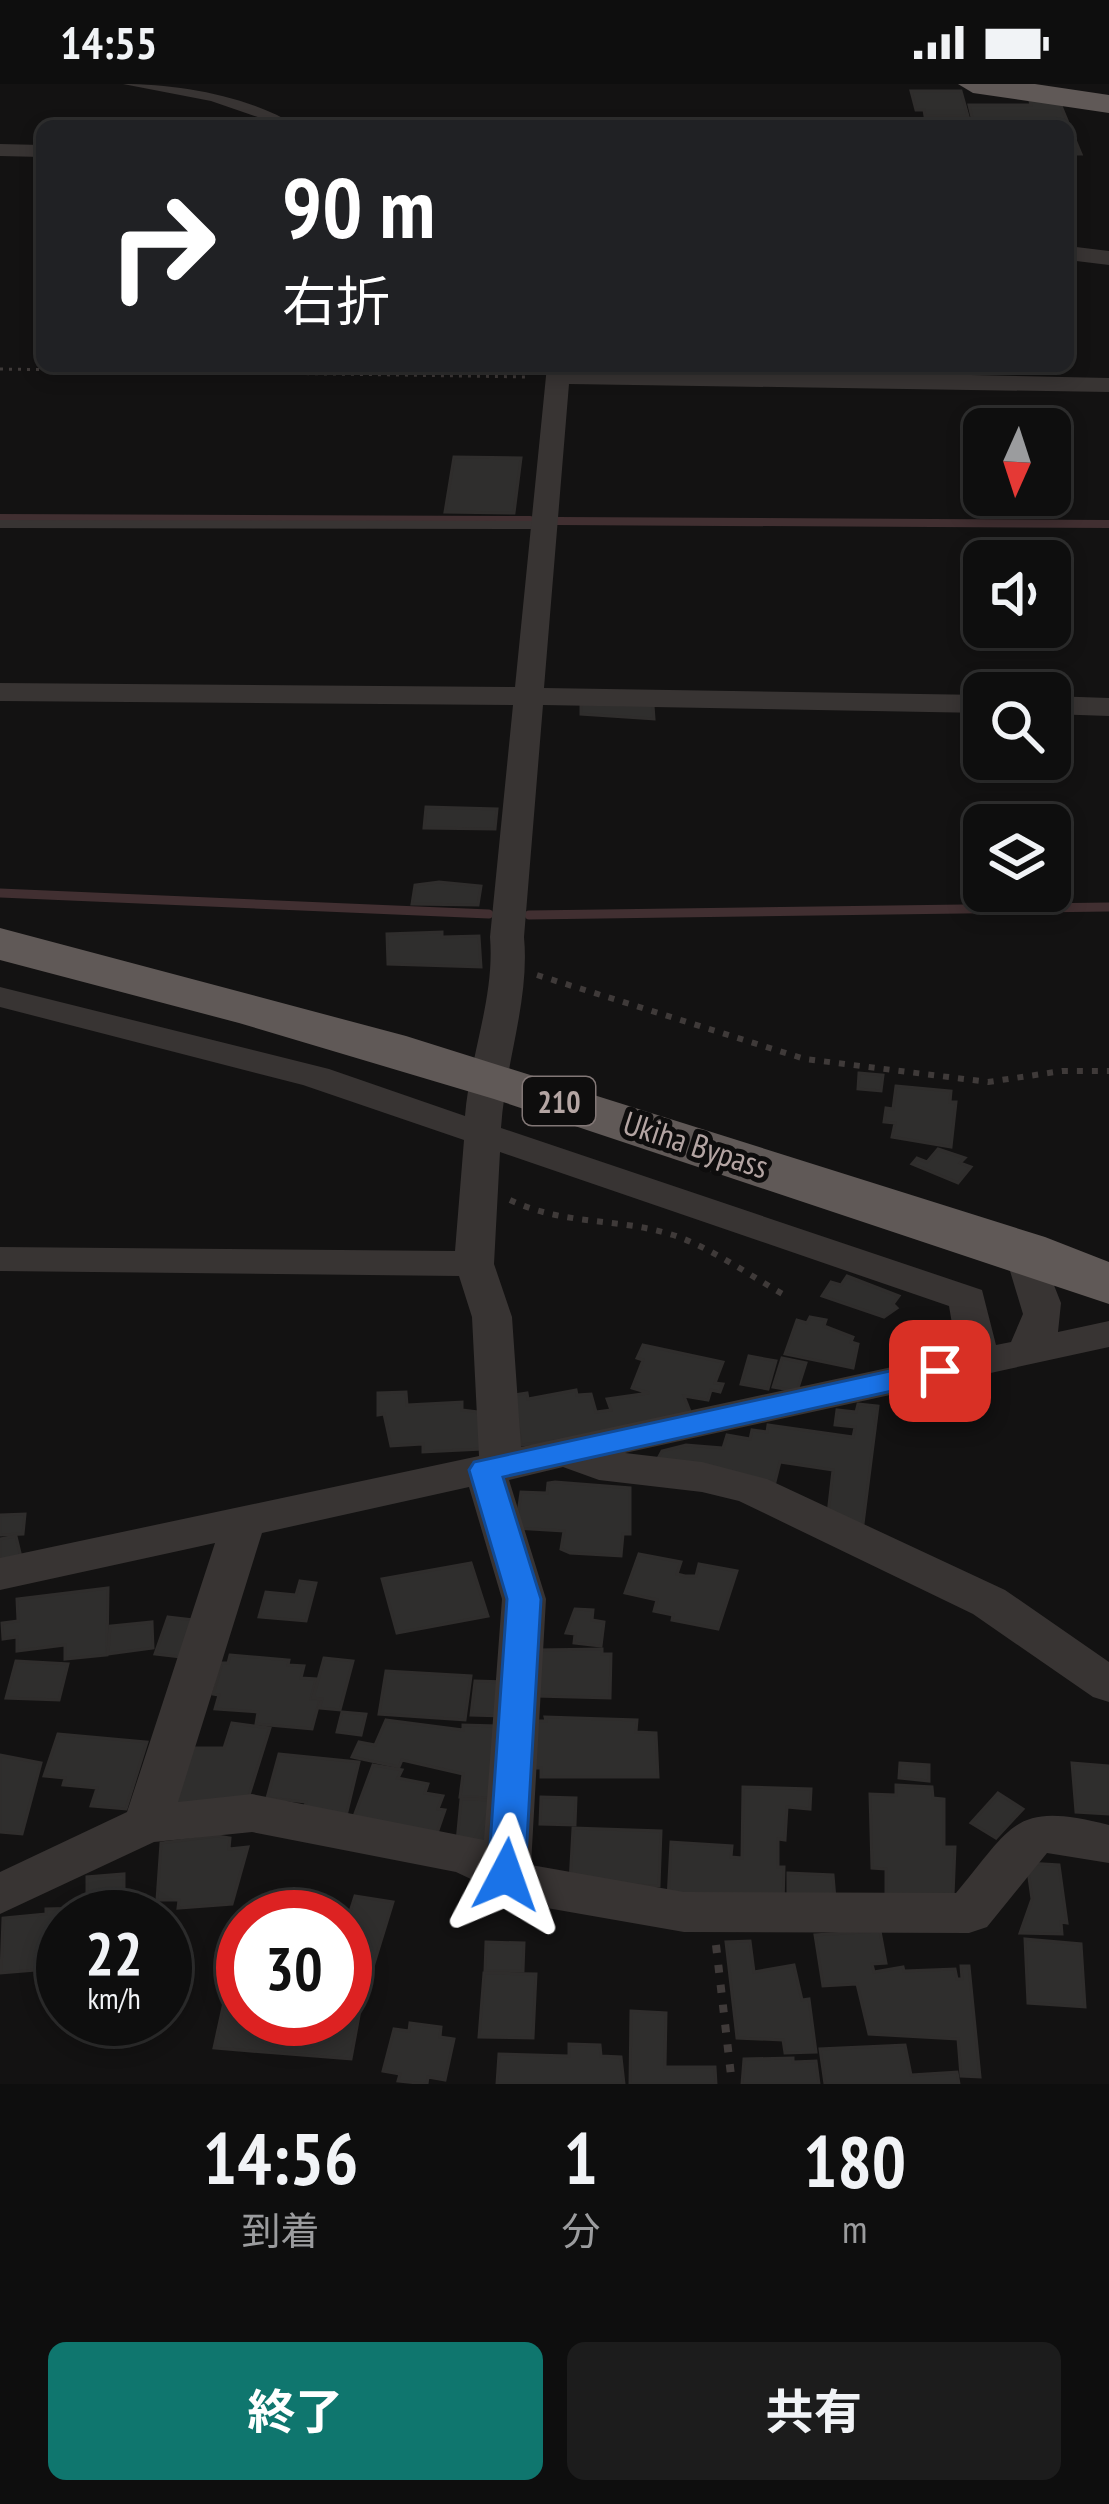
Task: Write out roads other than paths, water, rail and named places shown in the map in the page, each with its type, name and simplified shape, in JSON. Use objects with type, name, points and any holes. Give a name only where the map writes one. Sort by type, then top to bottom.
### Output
[{"type":"highway","points":[[973,84],[1109,104]]},
{"type":"highway","name":"Ukiha Bypass","points":[[0,944],[299,1022],[483,1104],[1023,1251],[1109,1284]]},
{"type":"street","points":[[0,150],[36,151]]},
{"type":"street","points":[[1074,254],[1109,258]]},
{"type":"street","points":[[506,1875],[524,1599],[493,1469],[492,1317],[474,1264],[483,1104],[510,970],[507,937],[558,372],[1109,385]]},
{"type":"street","points":[[0,692],[419,692],[529,698],[963,704]]},
{"type":"street","points":[[1071,705],[1109,706]]},
{"type":"street","points":[[0,997],[483,1104],[968,1299],[979,1362]]},
{"type":"street","points":[[1023,1251],[1046,1310],[1042,1333],[1025,1352]]},
{"type":"street","points":[[0,1259],[474,1264]]},
{"type":"street","points":[[0,1574],[1025,1352],[1097,1343]]},
{"type":"street","points":[[568,1453],[599,1465],[702,1477],[752,1490],[989,1602],[1109,1685]]},
{"type":"street","points":[[146,1824],[243,1523]]},
{"type":"street","points":[[0,1894],[146,1824],[252,1814],[466,1854],[524,1884],[684,1912],[969,1912],[1034,1834],[1069,1834],[1109,1844]]},
{"type":"lane","points":[[128,84],[182,91],[280,120]]},
{"type":"lane","points":[[0,524],[543,525]]},
{"type":"waterway","points":[[0,518],[530,520]]},
{"type":"waterway","points":[[557,521],[1109,524]]},
{"type":"waterway","points":[[0,893],[489,914]]},
{"type":"waterway","points":[[529,915],[1109,907]]}]
